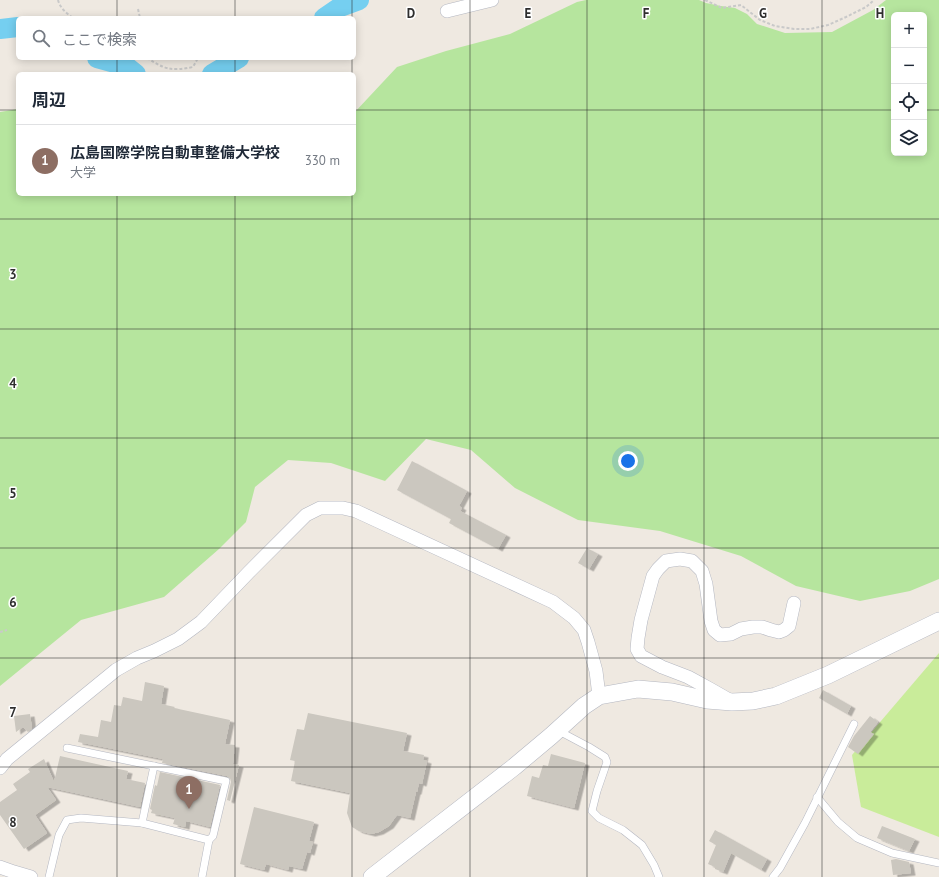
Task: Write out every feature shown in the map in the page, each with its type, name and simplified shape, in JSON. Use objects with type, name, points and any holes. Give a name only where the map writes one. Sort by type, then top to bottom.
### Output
[{"type":"street","points":[[447,11],[492,0]]},
{"type":"street","points":[[0,768],[7,759],[116,670],[137,658],[178,639],[201,622],[306,515],[320,508],[343,508],[356,511],[553,602],[574,618],[584,630],[596,671],[599,696]]},
{"type":"street","points":[[732,702],[688,677],[662,667],[641,656],[637,649],[638,638],[641,620],[653,576],[666,561],[680,559],[692,561],[702,571],[706,584],[711,621],[714,630],[720,635],[730,634],[753,626],[779,632],[784,630],[789,626],[794,603]]},
{"type":"street","points":[[372,877],[514,767],[584,706],[599,696],[638,689],[672,692],[706,700],[732,702],[753,701],[776,696],[828,675],[939,621]]},
{"type":"street","points":[[0,867],[31,877]]},
{"type":"lane","points":[[773,877],[780,868],[854,724]]},
{"type":"lane","points":[[557,730],[605,757],[607,762],[592,811],[599,818],[623,830],[642,844],[659,877]]},
{"type":"lane","points":[[67,748],[226,781],[213,836],[209,840],[202,877]]},
{"type":"lane","points":[[142,823],[154,766]]},
{"type":"lane","points":[[817,797],[838,822],[857,838],[892,853],[939,862]]},
{"type":"lane","points":[[49,877],[59,835],[67,820],[81,818],[142,823],[209,840]]},
{"type":"path","points":[[58,0],[70,16]]},
{"type":"path","points":[[705,0],[722,8],[741,5],[760,20],[775,26],[794,29],[810,29],[846,17],[866,7],[874,0]]},
{"type":"path","points":[[138,9],[140,16]]},
{"type":"path","points":[[150,60],[169,69],[178,70],[193,66],[197,60]]},
{"type":"path","points":[[0,632],[7,630]]},
{"type":"green space","points":[[586,0],[699,0],[706,3],[735,8],[747,14],[757,24],[785,33],[832,32],[873,10],[886,0],[939,0],[939,579],[910,591],[860,601],[796,586],[741,556],[660,531],[578,520],[515,488],[471,450],[426,439],[385,481],[331,463],[288,460],[255,487],[246,522],[219,549],[164,597],[81,620],[0,686],[0,112],[16,109],[16,196],[356,196],[356,111],[397,67],[446,51],[510,34],[577,2]]},
{"type":"green space","points":[[939,653],[939,837],[861,807],[852,755]]},
{"type":"building","points":[[412,461],[467,491],[459,506],[462,508],[460,511],[506,535],[498,549],[449,523],[451,519],[397,490]]},
{"type":"building","points":[[587,548],[598,554],[589,569],[578,563]]},
{"type":"building","points":[[145,682],[164,686],[161,704],[230,720],[225,744],[235,745],[233,764],[239,765],[230,801],[227,800],[231,782],[230,778],[227,776],[162,763],[163,759],[78,742],[80,734],[98,737],[101,720],[111,722],[114,705],[121,706],[123,697],[142,701]]},
{"type":"building","points":[[823,690],[851,706],[847,714],[819,698]]},
{"type":"building","points":[[308,713],[407,733],[403,751],[424,755],[423,760],[427,761],[422,784],[419,783],[410,818],[397,815],[389,826],[379,832],[371,834],[359,831],[352,827],[347,813],[350,793],[291,781],[295,761],[290,760],[297,729],[304,730]]},
{"type":"building","points":[[30,714],[32,729],[28,732],[23,727],[16,732],[14,716]]},
{"type":"building","points":[[870,716],[878,722],[870,732],[874,734],[858,754],[848,747],[854,736]]},
{"type":"building","points":[[551,754],[585,763],[574,808],[527,796],[532,776],[539,778],[543,765],[548,766]]},
{"type":"building","points":[[60,756],[128,771],[126,779],[145,783],[140,807],[47,787],[56,800],[35,815],[47,833],[24,849],[0,815],[0,802],[17,790],[13,784],[30,772],[28,769],[44,759],[54,782]]},
{"type":"building","points":[[160,772],[220,785],[210,827],[186,821],[185,827],[173,824],[175,818],[151,813],[152,810],[150,809],[155,785],[157,786]]},
{"type":"building","points":[[254,807],[314,822],[309,841],[313,842],[310,853],[307,852],[302,869],[289,866],[288,870],[266,864],[264,870],[240,864]]},
{"type":"building","points":[[882,826],[915,839],[909,851],[877,838]]},
{"type":"building","points":[[715,830],[767,859],[761,870],[731,853],[723,872],[708,864],[716,845],[709,841]]},
{"type":"building","points":[[896,859],[909,862],[911,873],[893,875],[891,860]]},
{"type":"waterway","points":[[327,16],[340,7],[359,0]]},
{"type":"waterway","points":[[0,29],[16,27]]},
{"type":"waterway","points":[[104,60],[126,66],[134,72]]},
{"type":"waterway","points":[[215,72],[236,60]]},
{"type":"place","name":"広島国際学院自動車整備大学校","points":[[189,809]]}]
